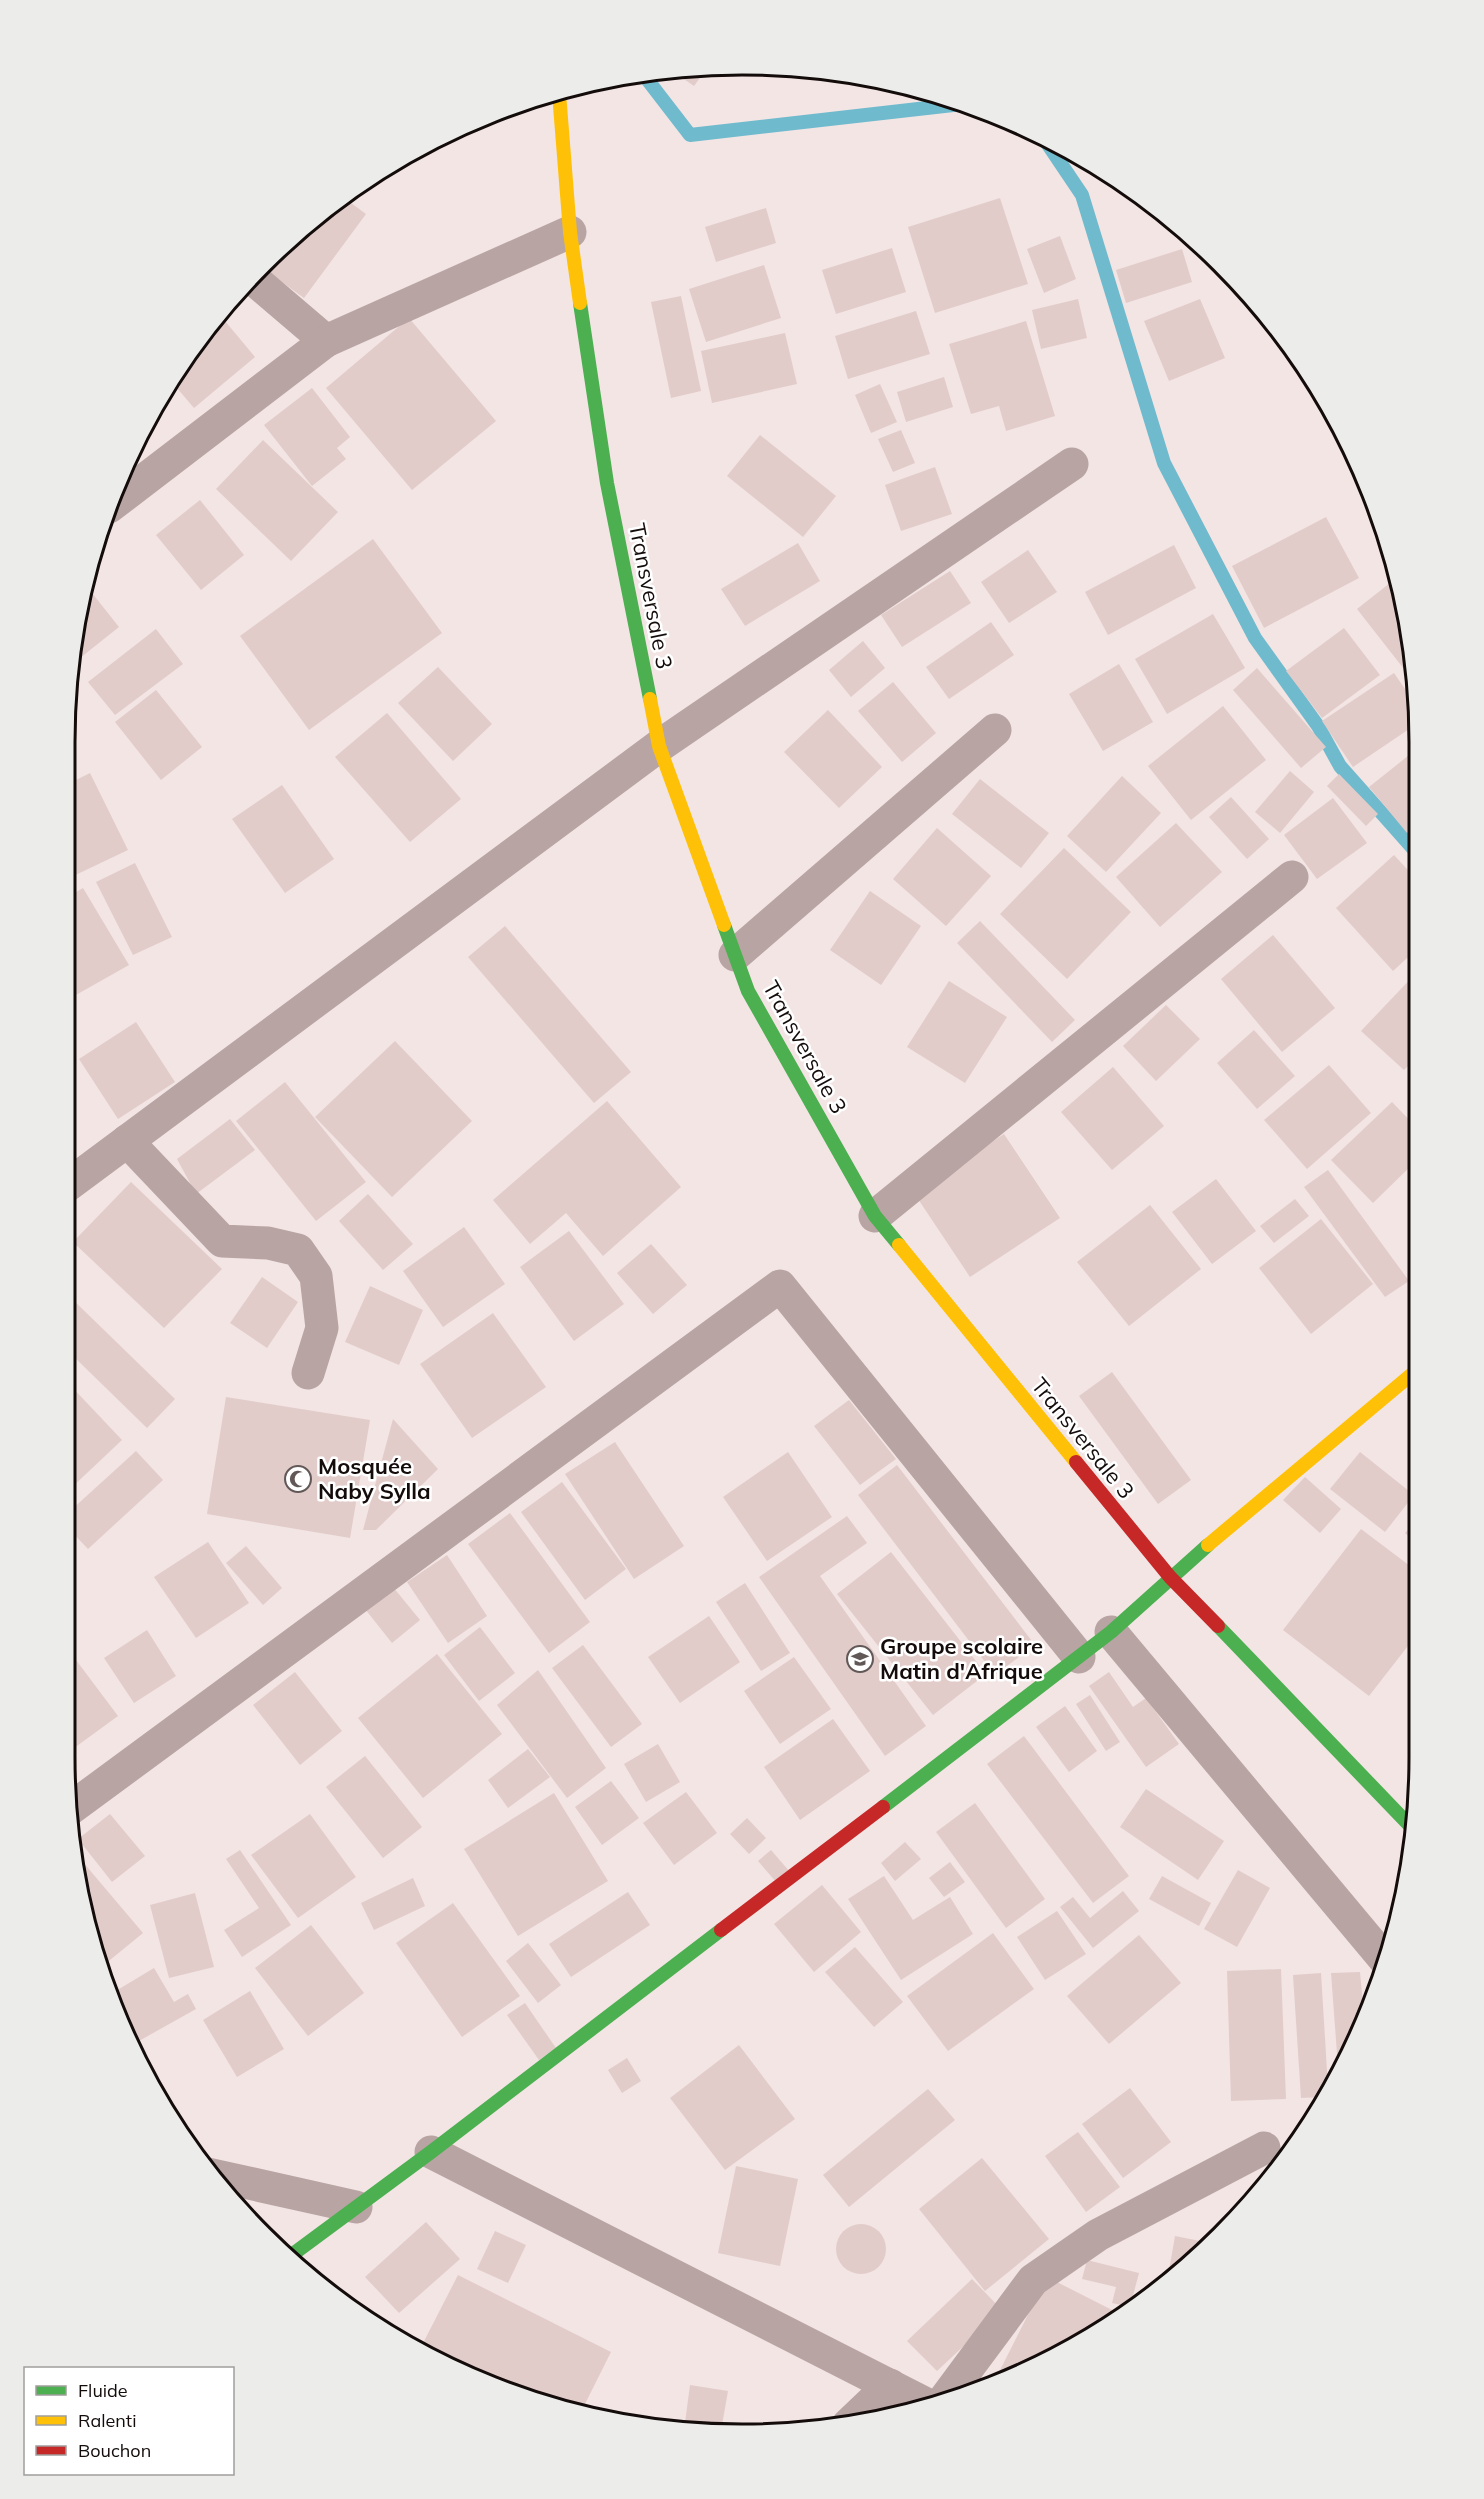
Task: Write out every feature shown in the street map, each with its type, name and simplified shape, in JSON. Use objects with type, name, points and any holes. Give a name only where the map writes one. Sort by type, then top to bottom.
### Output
[{"type":"main road","name":"Transversale 3","points":[[560,101],[570,232],[607,483],[658,746],[748,991],[875,1216],[1170,1577],[1406,1821]]},
{"type":"main road","points":[[296,2252],[431,2152],[1111,1632],[1170,1577],[1409,1377]]},
{"type":"street","points":[[122,497],[326,341],[570,232]]},
{"type":"street","points":[[259,283],[326,341]]},
{"type":"street","points":[[75,1180],[658,746],[1072,464]]},
{"type":"street","points":[[735,955],[994,730]]},
{"type":"street","points":[[875,1216],[1292,877]]},
{"type":"street","points":[[127,1141],[222,1241],[268,1243],[298,1250],[316,1276],[322,1328],[308,1372]]},
{"type":"street","points":[[76,1804],[780,1286],[1079,1657]]},
{"type":"street","points":[[1111,1632],[1379,1952]]},
{"type":"street","points":[[951,2390],[1033,2280],[1098,2235],[1264,2148]]},
{"type":"street","points":[[431,2152],[918,2400]]},
{"type":"street","points":[[225,2178],[356,2207]]},
{"type":"street","points":[[861,2413],[890,2385]]},
{"type":"building","points":[[701,76],[694,86],[682,78]]},
{"type":"building","points":[[1000,198],[1028,284],[935,313],[908,227]]},
{"type":"building","points":[[350,202],[366,214],[304,298],[268,272]]},
{"type":"building","points":[[766,208],[776,243],[716,262],[705,227]]},
{"type":"building","points":[[1060,236],[1076,279],[1044,293],[1027,249]]},
{"type":"building","points":[[892,248],[906,292],[836,314],[822,270]]},
{"type":"building","points":[[1182,249],[1192,282],[1126,303],[1116,270]]},
{"type":"building","points":[[764,265],[781,318],[706,342],[689,289]]},
{"type":"building","points":[[681,296],[701,391],[671,398],[651,302]]},
{"type":"building","points":[[1078,299],[1087,338],[1041,349],[1032,310]]},
{"type":"building","points":[[1200,299],[1225,358],[1169,381],[1144,321]]},
{"type":"building","points":[[916,311],[930,354],[848,379],[835,336]]},
{"type":"building","points":[[409,318],[496,421],[412,490],[326,388]]},
{"type":"building","points":[[225,321],[255,357],[194,408],[177,388]]},
{"type":"building","points":[[1026,321],[1055,416],[1006,431],[999,406],[971,414],[949,344]]},
{"type":"building","points":[[785,333],[797,384],[712,403],[701,351]]},
{"type":"building","points":[[944,377],[953,407],[906,422],[897,392]]},
{"type":"building","points":[[880,384],[897,422],[871,433],[855,395]]},
{"type":"building","points":[[312,388],[350,437],[337,448],[346,459],[312,486],[264,425]]},
{"type":"building","points":[[901,430],[915,463],[893,472],[878,439]]},
{"type":"building","points":[[760,435],[836,496],[803,537],[727,476]]},
{"type":"building","points":[[263,440],[338,512],[291,561],[216,489]]},
{"type":"building","points":[[935,467],[952,514],[901,531],[885,485]]},
{"type":"building","points":[[200,500],[244,555],[201,590],[156,535]]},
{"type":"building","points":[[1326,517],[1359,578],[1264,628],[1232,566]]},
{"type":"building","points":[[373,539],[442,633],[309,730],[240,636]]},
{"type":"building","points":[[798,543],[820,581],[745,626],[721,589]]},
{"type":"building","points":[[1174,545],[1196,588],[1108,635],[1085,592]]},
{"type":"building","points":[[1028,550],[1057,592],[1009,623],[981,582]]},
{"type":"building","points":[[950,571],[971,603],[902,647],[881,615]]},
{"type":"building","points":[[1389,583],[1405,670],[1357,609]]},
{"type":"building","points":[[92,593],[119,627],[81,657]]},
{"type":"building","points":[[1213,614],[1245,668],[1167,714],[1135,659]]},
{"type":"building","points":[[991,622],[1014,655],[949,699],[926,667]]},
{"type":"building","points":[[1344,628],[1380,675],[1322,718],[1286,671]]},
{"type":"building","points":[[156,629],[183,664],[115,715],[88,682]]},
{"type":"building","points":[[863,641],[885,668],[851,697],[829,670]]},
{"type":"building","points":[[1119,664],[1153,722],[1103,751],[1069,694]]},
{"type":"building","points":[[438,667],[492,724],[453,761],[398,703]]},
{"type":"building","points":[[1257,668],[1326,747],[1301,768],[1233,690]]},
{"type":"building","points":[[1394,673],[1407,692],[1409,729],[1353,767],[1322,721]]},
{"type":"building","points":[[893,682],[936,733],[902,762],[858,711]]},
{"type":"building","points":[[156,690],[202,747],[161,780],[115,722]]},
{"type":"building","points":[[1223,706],[1266,760],[1191,820],[1148,766]]},
{"type":"building","points":[[828,710],[882,767],[839,808],[784,752]]},
{"type":"building","points":[[387,713],[461,799],[410,842],[335,757]]},
{"type":"building","points":[[1409,755],[1409,831],[1407,833],[1369,787]]},
{"type":"building","points":[[1290,771],[1314,792],[1280,833],[1255,812]]},
{"type":"building","points":[[90,773],[128,850],[75,875],[75,780]]},
{"type":"building","points":[[1339,774],[1378,814],[1366,826],[1327,786]]},
{"type":"building","points":[[1122,776],[1161,813],[1106,872],[1067,836]]},
{"type":"building","points":[[980,779],[1049,833],[1021,868],[952,814]]},
{"type":"building","points":[[282,785],[334,859],[285,893],[232,819]]},
{"type":"building","points":[[1231,797],[1269,839],[1247,859],[1209,817]]},
{"type":"building","points":[[1333,798],[1367,843],[1317,879],[1284,835]]},
{"type":"building","points":[[1176,823],[1222,872],[1160,927],[1116,877]]},
{"type":"building","points":[[937,828],[991,876],[946,926],[893,879]]},
{"type":"building","points":[[1064,848],[1131,912],[1067,979],[1000,914]]},
{"type":"building","points":[[1394,855],[1409,871],[1409,956],[1393,971],[1336,908]]},
{"type":"building","points":[[135,863],[172,937],[133,955],[96,882]]},
{"type":"building","points":[[83,888],[129,965],[75,995],[75,892]]},
{"type":"building","points":[[870,891],[921,926],[881,985],[830,950]]},
{"type":"building","points":[[980,921],[1075,1020],[1052,1042],[957,943]]},
{"type":"building","points":[[505,926],[631,1072],[594,1103],[468,957]]},
{"type":"building","points":[[1273,935],[1335,1008],[1282,1052],[1221,979]]},
{"type":"building","points":[[1409,980],[1409,1065],[1404,1070],[1361,1031]]},
{"type":"building","points":[[949,981],[1007,1017],[965,1083],[907,1047]]},
{"type":"building","points":[[1166,1005],[1200,1039],[1156,1081],[1123,1046]]},
{"type":"building","points":[[136,1022],[175,1082],[118,1119],[79,1059]]},
{"type":"building","points":[[1254,1030],[1295,1076],[1257,1109],[1217,1063]]},
{"type":"building","points":[[395,1041],[472,1121],[392,1197],[315,1117]]},
{"type":"building","points":[[1329,1065],[1371,1113],[1307,1169],[1264,1120]]},
{"type":"building","points":[[1113,1067],[1164,1126],[1112,1170],[1061,1112]]},
{"type":"building","points":[[285,1082],[366,1182],[316,1221],[236,1121]]},
{"type":"building","points":[[607,1101],[681,1187],[603,1256],[566,1213],[530,1244],[493,1200]]},
{"type":"building","points":[[1392,1102],[1409,1120],[1409,1168],[1373,1203],[1331,1160]]},
{"type":"building","points":[[230,1119],[255,1150],[196,1194],[177,1159]]},
{"type":"building","points":[[1004,1134],[1060,1218],[970,1277],[914,1193]]},
{"type":"building","points":[[1328,1170],[1409,1281],[1385,1297],[1304,1187]]},
{"type":"building","points":[[1216,1179],[1256,1231],[1212,1264],[1172,1212]]},
{"type":"building","points":[[131,1182],[222,1269],[164,1328],[75,1244],[75,1240]]},
{"type":"building","points":[[368,1194],[413,1244],[383,1270],[339,1221]]},
{"type":"building","points":[[1295,1199],[1309,1216],[1274,1243],[1260,1226]]},
{"type":"building","points":[[1150,1205],[1201,1269],[1129,1326],[1077,1262]]},
{"type":"building","points":[[1321,1219],[1373,1284],[1311,1334],[1259,1268]]},
{"type":"building","points":[[464,1227],[505,1284],[443,1327],[403,1271]]},
{"type":"building","points":[[569,1231],[624,1304],[574,1341],[520,1267]]},
{"type":"building","points":[[651,1244],[687,1285],[653,1314],[617,1273]]},
{"type":"building","points":[[262,1277],[298,1302],[267,1348],[230,1323]]},
{"type":"building","points":[[370,1286],[423,1310],[399,1365],[345,1342]]},
{"type":"building","points":[[75,1302],[175,1399],[147,1428],[75,1358]]},
{"type":"building","points":[[493,1313],[546,1387],[472,1438],[420,1364]]},
{"type":"building","points":[[1112,1372],[1191,1480],[1158,1504],[1079,1396]]},
{"type":"building","points":[[75,1390],[122,1440],[75,1484]]},
{"type":"building","points":[[226,1397],[370,1420],[350,1538],[207,1514]]},
{"type":"building","points":[[849,1400],[896,1459],[860,1485],[814,1426]]},
{"type":"building","points":[[393,1419],[438,1469],[376,1530],[363,1530]]},
{"type":"building","points":[[615,1442],[684,1546],[634,1579],[565,1474]]},
{"type":"building","points":[[136,1451],[163,1480],[88,1549],[75,1535],[75,1507]]},
{"type":"building","points":[[788,1452],[832,1517],[767,1561],[723,1497]]},
{"type":"building","points":[[1360,1452],[1409,1491],[1409,1501],[1385,1532],[1330,1489]]},
{"type":"building","points":[[897,1465],[1035,1645],[995,1675],[858,1495]]},
{"type":"building","points":[[1305,1477],[1341,1509],[1320,1533],[1283,1500]]},
{"type":"building","points":[[562,1482],[626,1569],[585,1600],[521,1512]]},
{"type":"building","points":[[510,1513],[590,1622],[549,1653],[468,1544]]},
{"type":"building","points":[[847,1516],[867,1543],[820,1576],[926,1726],[885,1756],[759,1577]]},
{"type":"building","points":[[1361,1529],[1409,1565],[1409,1645],[1369,1696],[1283,1630]]},
{"type":"building","points":[[208,1542],[249,1603],[196,1638],[154,1577]]},
{"type":"building","points":[[246,1546],[282,1588],[263,1605],[226,1563]]},
{"type":"building","points":[[891,1552],[986,1674],[933,1715],[837,1594]]},
{"type":"building","points":[[447,1555],[487,1616],[448,1643],[407,1582]]},
{"type":"building","points":[[745,1583],[790,1653],[761,1671],[716,1602]]},
{"type":"building","points":[[393,1587],[420,1620],[392,1643],[365,1609]]},
{"type":"building","points":[[709,1616],[740,1662],[680,1703],[648,1657]]},
{"type":"building","points":[[480,1627],[515,1673],[479,1701],[444,1655]]},
{"type":"building","points":[[147,1630],[176,1676],[134,1703],[104,1658]]},
{"type":"building","points":[[583,1645],[642,1724],[611,1747],[552,1668]]},
{"type":"building","points":[[437,1654],[502,1734],[423,1798],[358,1718]]},
{"type":"building","points":[[794,1657],[831,1709],[780,1744],[744,1691]]},
{"type":"building","points":[[75,1659],[118,1716],[75,1747]]},
{"type":"building","points":[[538,1670],[606,1768],[567,1798],[497,1705]]},
{"type":"building","points":[[295,1672],[342,1731],[300,1765],[253,1705]]},
{"type":"building","points":[[1109,1672],[1133,1707],[1146,1698],[1179,1744],[1146,1767],[1089,1686]]},
{"type":"building","points":[[1090,1695],[1120,1742],[1106,1751],[1076,1704]]},
{"type":"building","points":[[1065,1706],[1097,1751],[1069,1772],[1036,1727]]},
{"type":"building","points":[[833,1719],[870,1771],[800,1820],[764,1767]]},
{"type":"building","points":[[1024,1736],[1129,1876],[1093,1903],[987,1764]]},
{"type":"building","points":[[658,1744],[680,1782],[646,1802],[624,1764]]},
{"type":"building","points":[[528,1749],[550,1777],[508,1808],[488,1780]]},
{"type":"building","points":[[365,1756],[422,1827],[383,1858],[326,1787]]},
{"type":"building","points":[[611,1781],[639,1818],[602,1845],[575,1807]]},
{"type":"building","points":[[1146,1789],[1224,1841],[1198,1880],[1120,1827]]},
{"type":"building","points":[[686,1792],[717,1833],[674,1865],[643,1823]]},
{"type":"building","points":[[554,1793],[608,1881],[518,1936],[464,1849]]},
{"type":"building","points":[[975,1803],[1045,1899],[1006,1928],[936,1832]]},
{"type":"building","points":[[110,1814],[145,1856],[112,1882],[81,1843],[80,1837]]},
{"type":"building","points":[[310,1814],[356,1877],[298,1918],[251,1855]]},
{"type":"building","points":[[747,1818],[766,1838],[749,1854],[730,1834]]},
{"type":"building","points":[[905,1842],[921,1859],[895,1881],[881,1863]]},
{"type":"building","points":[[240,1850],[291,1925],[242,1957],[224,1930],[259,1908],[226,1859]]},
{"type":"building","points":[[771,1850],[790,1872],[777,1883],[758,1861]]},
{"type":"building","points":[[950,1862],[965,1882],[944,1897],[929,1878]]},
{"type":"building","points":[[84,1864],[143,1933],[107,1962]]},
{"type":"building","points":[[1238,1870],[1270,1888],[1237,1947],[1204,1929]]},
{"type":"building","points":[[884,1876],[913,1920],[950,1897],[973,1934],[901,1980],[848,1899]]},
{"type":"building","points":[[1162,1876],[1211,1903],[1199,1926],[1149,1899]]},
{"type":"building","points":[[413,1878],[425,1906],[374,1930],[361,1903]]},
{"type":"building","points":[[822,1885],[861,1932],[814,1972],[774,1924]]},
{"type":"building","points":[[1123,1891],[1139,1911],[1093,1948],[1060,1907],[1073,1897],[1090,1918]]},
{"type":"building","points":[[628,1892],[650,1925],[571,1977],[549,1944]]},
{"type":"building","points":[[195,1893],[214,1967],[169,1978],[150,1905]]},
{"type":"building","points":[[453,1903],[520,1996],[462,2037],[396,1943]]},
{"type":"building","points":[[1057,1911],[1086,1954],[1045,1980],[1017,1937]]},
{"type":"building","points":[[311,1925],[364,1993],[308,2036],[255,1968]]},
{"type":"building","points":[[993,1933],[1034,1989],[948,2051],[907,1996]]},
{"type":"building","points":[[1139,1935],[1181,1983],[1109,2044],[1067,1996]]},
{"type":"building","points":[[528,1943],[561,1985],[538,2003],[506,1961]]},
{"type":"building","points":[[855,1947],[903,2002],[874,2027],[825,1972]]},
{"type":"building","points":[[154,1968],[174,2002],[188,1994],[196,2009],[139,2041],[117,1990]]},
{"type":"building","points":[[1281,1969],[1286,2099],[1231,2101],[1227,1971]]},
{"type":"building","points":[[1360,1972],[1363,2000],[1337,2057],[1331,1973]]},
{"type":"building","points":[[1321,1973],[1327,2076],[1316,2097],[1301,2098],[1293,1975]]},
{"type":"building","points":[[250,1991],[284,2049],[237,2077],[203,2020]]},
{"type":"building","points":[[525,2003],[556,2048],[539,2060],[507,2015]]},
{"type":"building","points":[[739,2045],[795,2119],[725,2170],[670,2098]]},
{"type":"building","points":[[627,2058],[641,2081],[622,2093],[608,2070]]},
{"type":"building","points":[[1130,2088],[1171,2142],[1123,2178],[1082,2124]]},
{"type":"building","points":[[928,2089],[955,2120],[849,2207],[823,2175]]},
{"type":"building","points":[[1078,2132],[1120,2187],[1086,2212],[1045,2156]]},
{"type":"building","points":[[982,2158],[1049,2239],[985,2291],[919,2209]]},
{"type":"building","points":[[736,2166],[798,2179],[780,2266],[718,2253]]},
{"type":"building","points":[[426,2222],[460,2259],[399,2313],[365,2277]]},
{"type":"building","points":[[856,2224],[866,2224],[879,2231],[886,2244],[886,2254],[879,2267],[866,2274],[856,2274],[847,2270],[840,2263],[836,2254],[836,2244],[840,2235],[847,2228]]},
{"type":"building","points":[[495,2231],[526,2245],[508,2283],[477,2269]]},
{"type":"building","points":[[1175,2236],[1201,2241],[1182,2258],[1169,2268]]},
{"type":"building","points":[[1087,2260],[1139,2273],[1133,2298],[1122,2305],[1112,2303],[1116,2287],[1082,2279]]},
{"type":"building","points":[[458,2275],[611,2352],[585,2405],[528,2389],[487,2373],[423,2343]]},
{"type":"building","points":[[1047,2277],[1114,2311],[1076,2335],[999,2372]]},
{"type":"building","points":[[972,2279],[1002,2310],[937,2371],[907,2341]]},
{"type":"building","points":[[690,2385],[728,2391],[722,2424],[685,2422]]},
{"type":"waterway","points":[[649,82],[690,135],[943,106]]},
{"type":"waterway","points":[[1053,152],[1082,195],[1164,463],[1255,638],[1318,726],[1340,766],[1409,844]]},
{"type":"traffic: fast","points":[[580,303],[607,483],[650,699]]},
{"type":"traffic: fast","points":[[724,925],[748,991],[875,1216],[899,1245]]},
{"type":"traffic: fast","points":[[883,1807],[1111,1632],[1208,1545]]},
{"type":"traffic: fast","points":[[1218,1626],[1406,1821]]},
{"type":"traffic: fast","points":[[296,2252],[431,2152],[721,1930]]},
{"type":"traffic: slow","points":[[560,101],[570,232],[580,303]]},
{"type":"traffic: slow","points":[[650,699],[659,746],[724,925]]},
{"type":"traffic: slow","points":[[899,1245],[1076,1462]]},
{"type":"traffic: slow","points":[[1208,1545],[1409,1377]]},
{"type":"traffic: jam","points":[[1076,1462],[1170,1577],[1218,1626]]},
{"type":"traffic: jam","points":[[721,1930],[883,1807]]},
{"type":"place","name":"Mosquée Naby Sylla","points":[[298,1479]]},
{"type":"place","name":"Groupe scolaire Matin d'Afrique","points":[[860,1659]]}]
